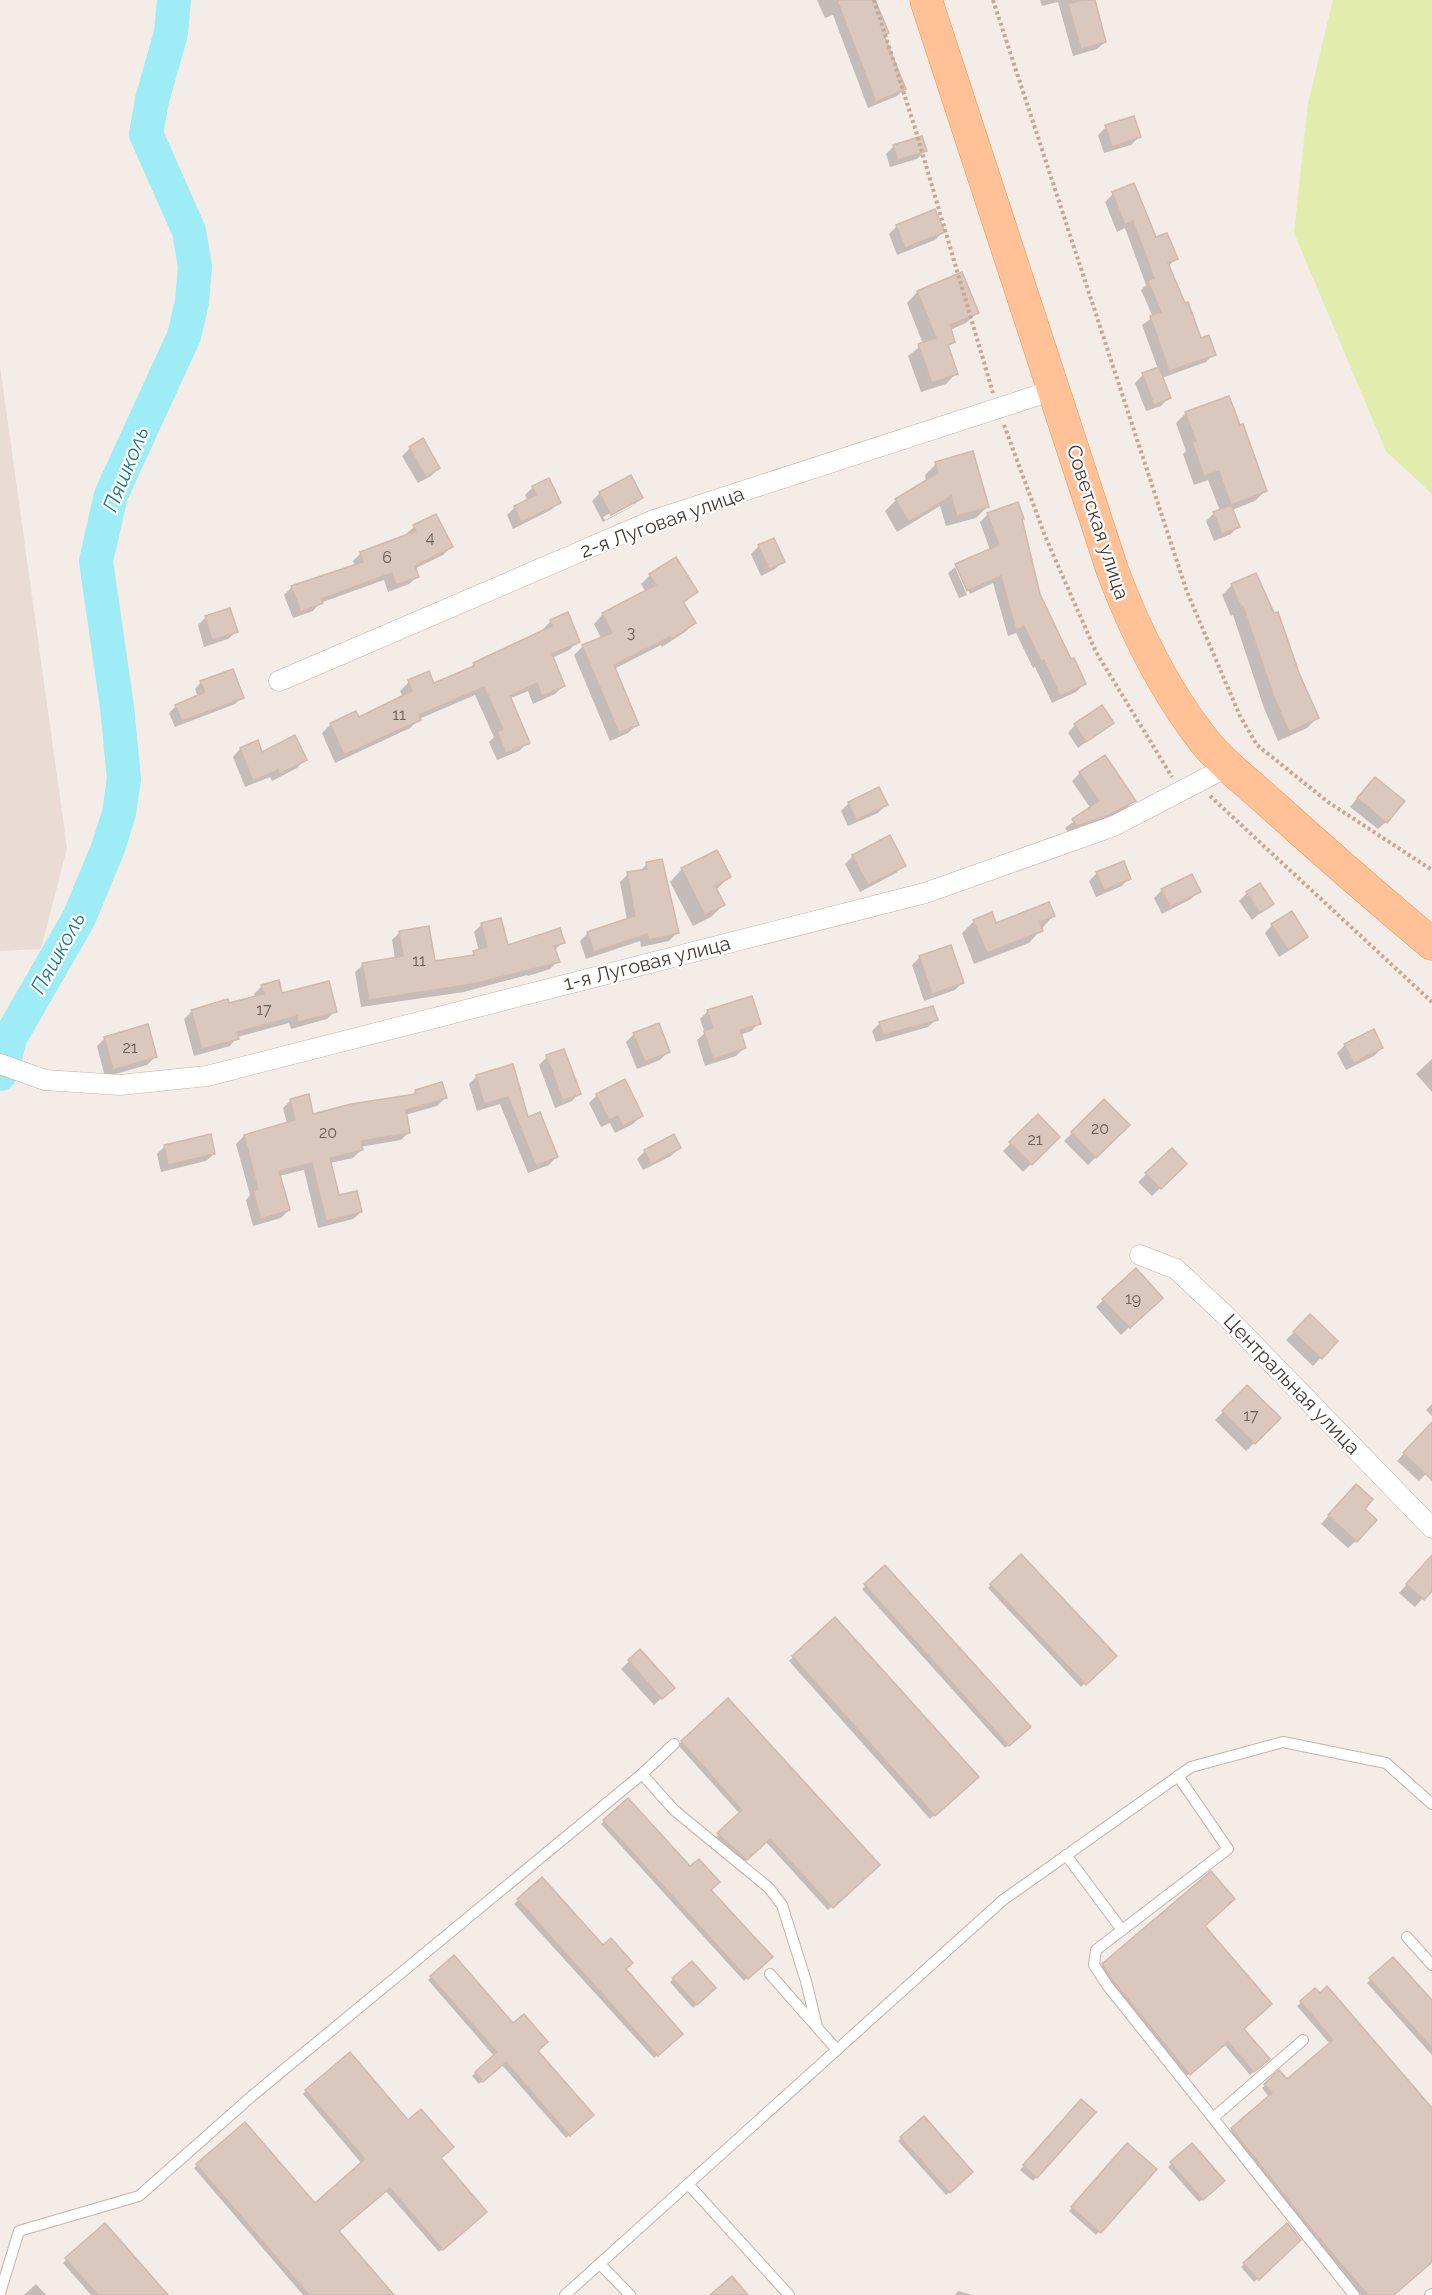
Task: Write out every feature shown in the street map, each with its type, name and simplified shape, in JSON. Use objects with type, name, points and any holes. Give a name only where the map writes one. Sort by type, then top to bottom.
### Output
[{"type":"main road","name":"Советская улица","points":[[926,0],[1113,572],[1130,616],[1154,666],[1199,735],[1229,766],[1333,861],[1432,944]]},
{"type":"street","name":"2-я Луговая улица","points":[[279,681],[654,520],[1054,390]]},
{"type":"street","name":"1-я Луговая улица","points":[[0,1064],[45,1080],[120,1085],[207,1076],[925,892],[1114,826],[1229,766]]},
{"type":"street","name":"Центральная улица","points":[[1140,1255],[1176,1269],[1233,1324],[1432,1528]]},
{"type":"lane","points":[[565,2295],[1003,1900],[1191,1767],[1283,1742],[1386,1763],[1432,1804]]},
{"type":"lane","points":[[0,2293],[19,2231],[139,2196],[252,2096],[642,1774],[674,1744]]},
{"type":"lane","points":[[642,1774],[674,1810],[769,1888],[782,1905],[806,1981],[817,2027]]},
{"type":"lane","points":[[1178,1776],[1228,1849],[1096,1950],[1094,1965],[1107,1985],[1354,2295]]},
{"type":"lane","points":[[1066,1855],[1122,1930]]},
{"type":"lane","points":[[1407,1937],[1432,1965]]},
{"type":"lane","points":[[770,1974],[837,2050]]},
{"type":"lane","points":[[1213,2118],[1303,2040]]},
{"type":"lane","points":[[688,2184],[789,2295]]},
{"type":"lane","points":[[600,2264],[630,2295]]},
{"type":"path","points":[[993,0],[1187,592],[1240,716],[1257,745],[1328,802],[1432,870]]},
{"type":"path","points":[[1196,783],[1432,1002]]},
{"type":"shaded area","points":[[0,366],[67,848],[41,949],[0,951]]},
{"type":"green space","points":[[1333,0],[1432,0],[1432,494],[1386,451],[1294,233],[1308,103]]},
{"type":"building","points":[[837,0],[875,0],[889,33],[884,35],[906,89],[876,102]]},
{"type":"building","points":[[1082,0],[1095,0],[1106,42],[1081,49],[1068,4]]},
{"type":"building","points":[[1134,116],[1141,137],[1112,147],[1105,125]]},
{"type":"building","points":[[922,136],[927,151],[898,160],[893,145]]},
{"type":"building","points":[[1134,183],[1156,237],[1167,233],[1178,259],[1168,263],[1185,303],[1188,302],[1201,338],[1209,335],[1216,355],[1169,371],[1150,316],[1161,312],[1148,281],[1154,278],[1133,221],[1125,225],[1112,192]]},
{"type":"building","points":[[935,209],[945,232],[905,248],[896,225]]},
{"type":"building","points":[[962,272],[979,313],[950,325],[955,342],[948,345],[958,374],[932,383],[918,344],[936,338],[917,291]]},
{"type":"building","points":[[1159,367],[1171,398],[1154,405],[1142,373]]},
{"type":"building","points":[[1229,396],[1240,425],[1243,424],[1267,491],[1231,505],[1219,471],[1204,476],[1192,442],[1196,441],[1185,412]]},
{"type":"building","points":[[423,438],[440,468],[426,477],[409,447]]},
{"type":"building","points":[[973,451],[989,507],[957,516],[951,496],[909,522],[895,499],[938,473],[935,462]]},
{"type":"building","points":[[631,475],[643,498],[611,515],[599,492]]},
{"type":"building","points":[[549,478],[561,503],[521,522],[514,506],[536,495],[532,486]]},
{"type":"building","points":[[1018,502],[1024,519],[1022,519],[1040,594],[1071,659],[1074,658],[1086,684],[1060,696],[1044,660],[1041,661],[1024,626],[1016,630],[1001,576],[967,591],[955,564],[999,545],[987,513]]},
{"type":"building","points":[[1231,505],[1240,527],[1222,534],[1213,512]]},
{"type":"building","points":[[436,514],[453,547],[415,566],[419,577],[396,585],[392,573],[321,599],[323,603],[301,612],[291,586],[363,562],[360,552],[416,531],[413,525]]},
{"type":"building","points":[[774,538],[785,562],[769,569],[758,545]]},
{"type":"building","points":[[676,557],[698,592],[683,602],[696,623],[671,639],[670,637],[614,665],[639,725],[619,733],[582,645],[612,633],[602,613],[656,585],[649,574]]},
{"type":"building","points":[[1256,573],[1274,613],[1278,612],[1299,673],[1319,718],[1289,732],[1274,697],[1243,606],[1241,607],[1231,584]]},
{"type":"building","points":[[230,608],[238,632],[212,640],[205,616]]},
{"type":"building","points":[[568,612],[580,642],[552,654],[565,686],[542,696],[537,683],[510,696],[530,743],[506,753],[497,732],[503,729],[484,687],[419,715],[421,720],[344,755],[330,723],[356,711],[359,717],[412,691],[408,680],[429,671],[434,683],[474,666],[473,663],[552,626],[550,620]]},
{"type":"building","points":[[233,669],[244,698],[182,721],[175,705],[205,692],[200,681]]},
{"type":"building","points":[[1102,705],[1114,723],[1086,742],[1074,724]]},
{"type":"building","points":[[295,735],[307,760],[280,774],[278,770],[253,781],[240,748],[258,740],[262,752]]},
{"type":"building","points":[[1105,755],[1136,801],[1109,815],[1077,826],[1072,819],[1099,801],[1079,772]]},
{"type":"building","points":[[1375,777],[1405,801],[1387,823],[1357,798]]},
{"type":"building","points":[[879,787],[888,805],[856,820],[848,802]]},
{"type":"building","points":[[890,835],[906,866],[868,885],[852,855]]},
{"type":"building","points":[[717,850],[731,877],[715,886],[725,905],[705,915],[681,868]]},
{"type":"building","points":[[662,859],[679,933],[649,940],[647,934],[594,952],[587,932],[635,916],[627,872],[647,869],[646,862]]},
{"type":"building","points":[[1124,861],[1131,879],[1104,890],[1096,872]]},
{"type":"building","points":[[1192,874],[1201,892],[1170,907],[1161,889]]},
{"type":"building","points":[[1260,883],[1274,904],[1260,913],[1246,892]]},
{"type":"building","points":[[1049,902],[1055,916],[1040,922],[1043,931],[987,953],[973,920],[992,912],[996,923]]},
{"type":"building","points":[[1292,911],[1308,937],[1288,950],[1271,924]]},
{"type":"building","points":[[501,918],[508,945],[560,928],[565,943],[554,946],[560,962],[473,984],[369,1000],[362,963],[403,956],[399,931],[429,926],[435,961],[474,955],[473,951],[487,947],[481,923]]},
{"type":"building","points":[[951,945],[964,983],[932,994],[919,956]]},
{"type":"building","points":[[279,980],[282,993],[329,981],[337,1012],[298,1022],[297,1016],[237,1032],[239,1039],[202,1049],[191,1010],[228,999],[229,1003],[264,994],[261,985]]},
{"type":"building","points":[[752,996],[761,1024],[740,1030],[746,1048],[713,1059],[704,1031],[713,1028],[707,1010]]},
{"type":"building","points":[[933,1006],[938,1020],[883,1035],[879,1022]]},
{"type":"building","points":[[659,1023],[670,1052],[645,1062],[633,1033]]},
{"type":"building","points":[[148,1024],[157,1057],[113,1070],[104,1037]]},
{"type":"building","points":[[1374,1029],[1383,1048],[1354,1063],[1344,1044]]},
{"type":"building","points":[[564,1049],[581,1094],[563,1101],[546,1055]]},
{"type":"building","points":[[513,1064],[528,1117],[540,1112],[558,1157],[536,1166],[508,1097],[484,1104],[476,1075]]},
{"type":"building","points":[[625,1079],[643,1116],[623,1126],[618,1116],[609,1120],[596,1094]]},
{"type":"building","points":[[442,1082],[447,1098],[406,1110],[410,1133],[361,1141],[363,1150],[330,1158],[339,1195],[357,1191],[362,1212],[326,1221],[312,1163],[279,1171],[290,1210],[261,1219],[253,1191],[258,1189],[244,1135],[295,1120],[290,1099],[309,1094],[313,1114],[351,1104],[416,1094],[415,1090]]},
{"type":"building","points":[[1104,1099],[1130,1125],[1096,1158],[1071,1132]]},
{"type":"building","points":[[1038,1114],[1060,1137],[1032,1165],[1009,1142]]},
{"type":"building","points":[[211,1134],[215,1154],[168,1165],[164,1145]]},
{"type":"building","points":[[674,1134],[681,1148],[651,1164],[644,1150]]},
{"type":"building","points":[[1172,1148],[1187,1164],[1161,1189],[1145,1173]]},
{"type":"building","points":[[1136,1268],[1163,1298],[1130,1328],[1102,1299]]},
{"type":"building","points":[[1310,1314],[1338,1341],[1322,1359],[1293,1332]]},
{"type":"building","points":[[1247,1385],[1281,1418],[1255,1444],[1222,1411]]},
{"type":"building","points":[[1432,1422],[1432,1480],[1403,1453]]},
{"type":"building","points":[[1356,1484],[1373,1499],[1365,1509],[1377,1520],[1357,1542],[1328,1515]]},
{"type":"building","points":[[1021,1554],[1117,1656],[1086,1685],[990,1584]]},
{"type":"building","points":[[1432,1555],[1432,1591],[1424,1600],[1406,1584]]},
{"type":"building","points":[[885,1565],[1031,1727],[1009,1746],[864,1584]]},
{"type":"building","points":[[835,1617],[979,1777],[935,1816],[792,1656]]},
{"type":"building","points":[[640,1649],[675,1688],[662,1699],[628,1660]]},
{"type":"building","points":[[728,1698],[880,1865],[833,1908],[770,1839],[747,1860],[717,1833],[742,1810],[681,1741]]},
{"type":"building","points":[[628,1798],[690,1866],[699,1859],[720,1882],[711,1890],[773,1957],[748,1979],[603,1820]]},
{"type":"building","points":[[1211,1871],[1235,1899],[1205,1926],[1272,2004],[1244,2029],[1270,2059],[1254,2072],[1228,2042],[1190,2075],[1113,1981],[1102,1964]]},
{"type":"building","points":[[542,1877],[603,1945],[611,1938],[633,1963],[626,1969],[683,2034],[658,2056],[517,1899]]},
{"type":"building","points":[[454,1955],[513,2023],[524,2014],[548,2042],[538,2051],[594,2115],[570,2136],[506,2062],[483,2082],[475,2072],[497,2052],[430,1976]]},
{"type":"building","points":[[1393,1957],[1432,2000],[1432,2048],[1369,1978]]},
{"type":"building","points":[[692,1961],[716,1988],[697,2005],[672,1978]]},
{"type":"building","points":[[1327,1986],[1432,2108],[1432,2262],[1394,2295],[1368,2295],[1313,2231],[1231,2128],[1272,2093],[1264,2084],[1279,2070],[1287,2079],[1333,2040],[1300,2001],[1315,1988],[1320,1993]]},
{"type":"building","points":[[350,2052],[408,2120],[421,2109],[454,2147],[441,2158],[487,2212],[443,2250],[390,2188],[339,2231],[394,2295],[309,2295],[196,2164],[245,2122],[315,2203],[365,2159],[305,2090]]},
{"type":"building","points":[[1081,2099],[1096,2112],[1037,2178],[1023,2165]]},
{"type":"building","points":[[924,2116],[973,2172],[950,2193],[900,2137]]},
{"type":"building","points":[[1127,2143],[1157,2169],[1101,2233],[1071,2207]]},
{"type":"building","points":[[1192,2143],[1225,2181],[1203,2200],[1170,2162]]},
{"type":"building","points":[[105,2223],[168,2295],[98,2295],[65,2258]]},
{"type":"building","points":[[1287,2223],[1301,2240],[1259,2280],[1243,2263]]},
{"type":"building","points":[[732,2276],[748,2295],[710,2295]]},
{"type":"waterway","name":"Пяшколь","points":[[0,1074],[11,1036],[79,918],[108,848],[119,813],[124,779],[117,707],[96,561],[111,495],[184,336],[192,302],[195,266],[189,231],[146,134],[152,100],[171,33],[174,0]]}]
